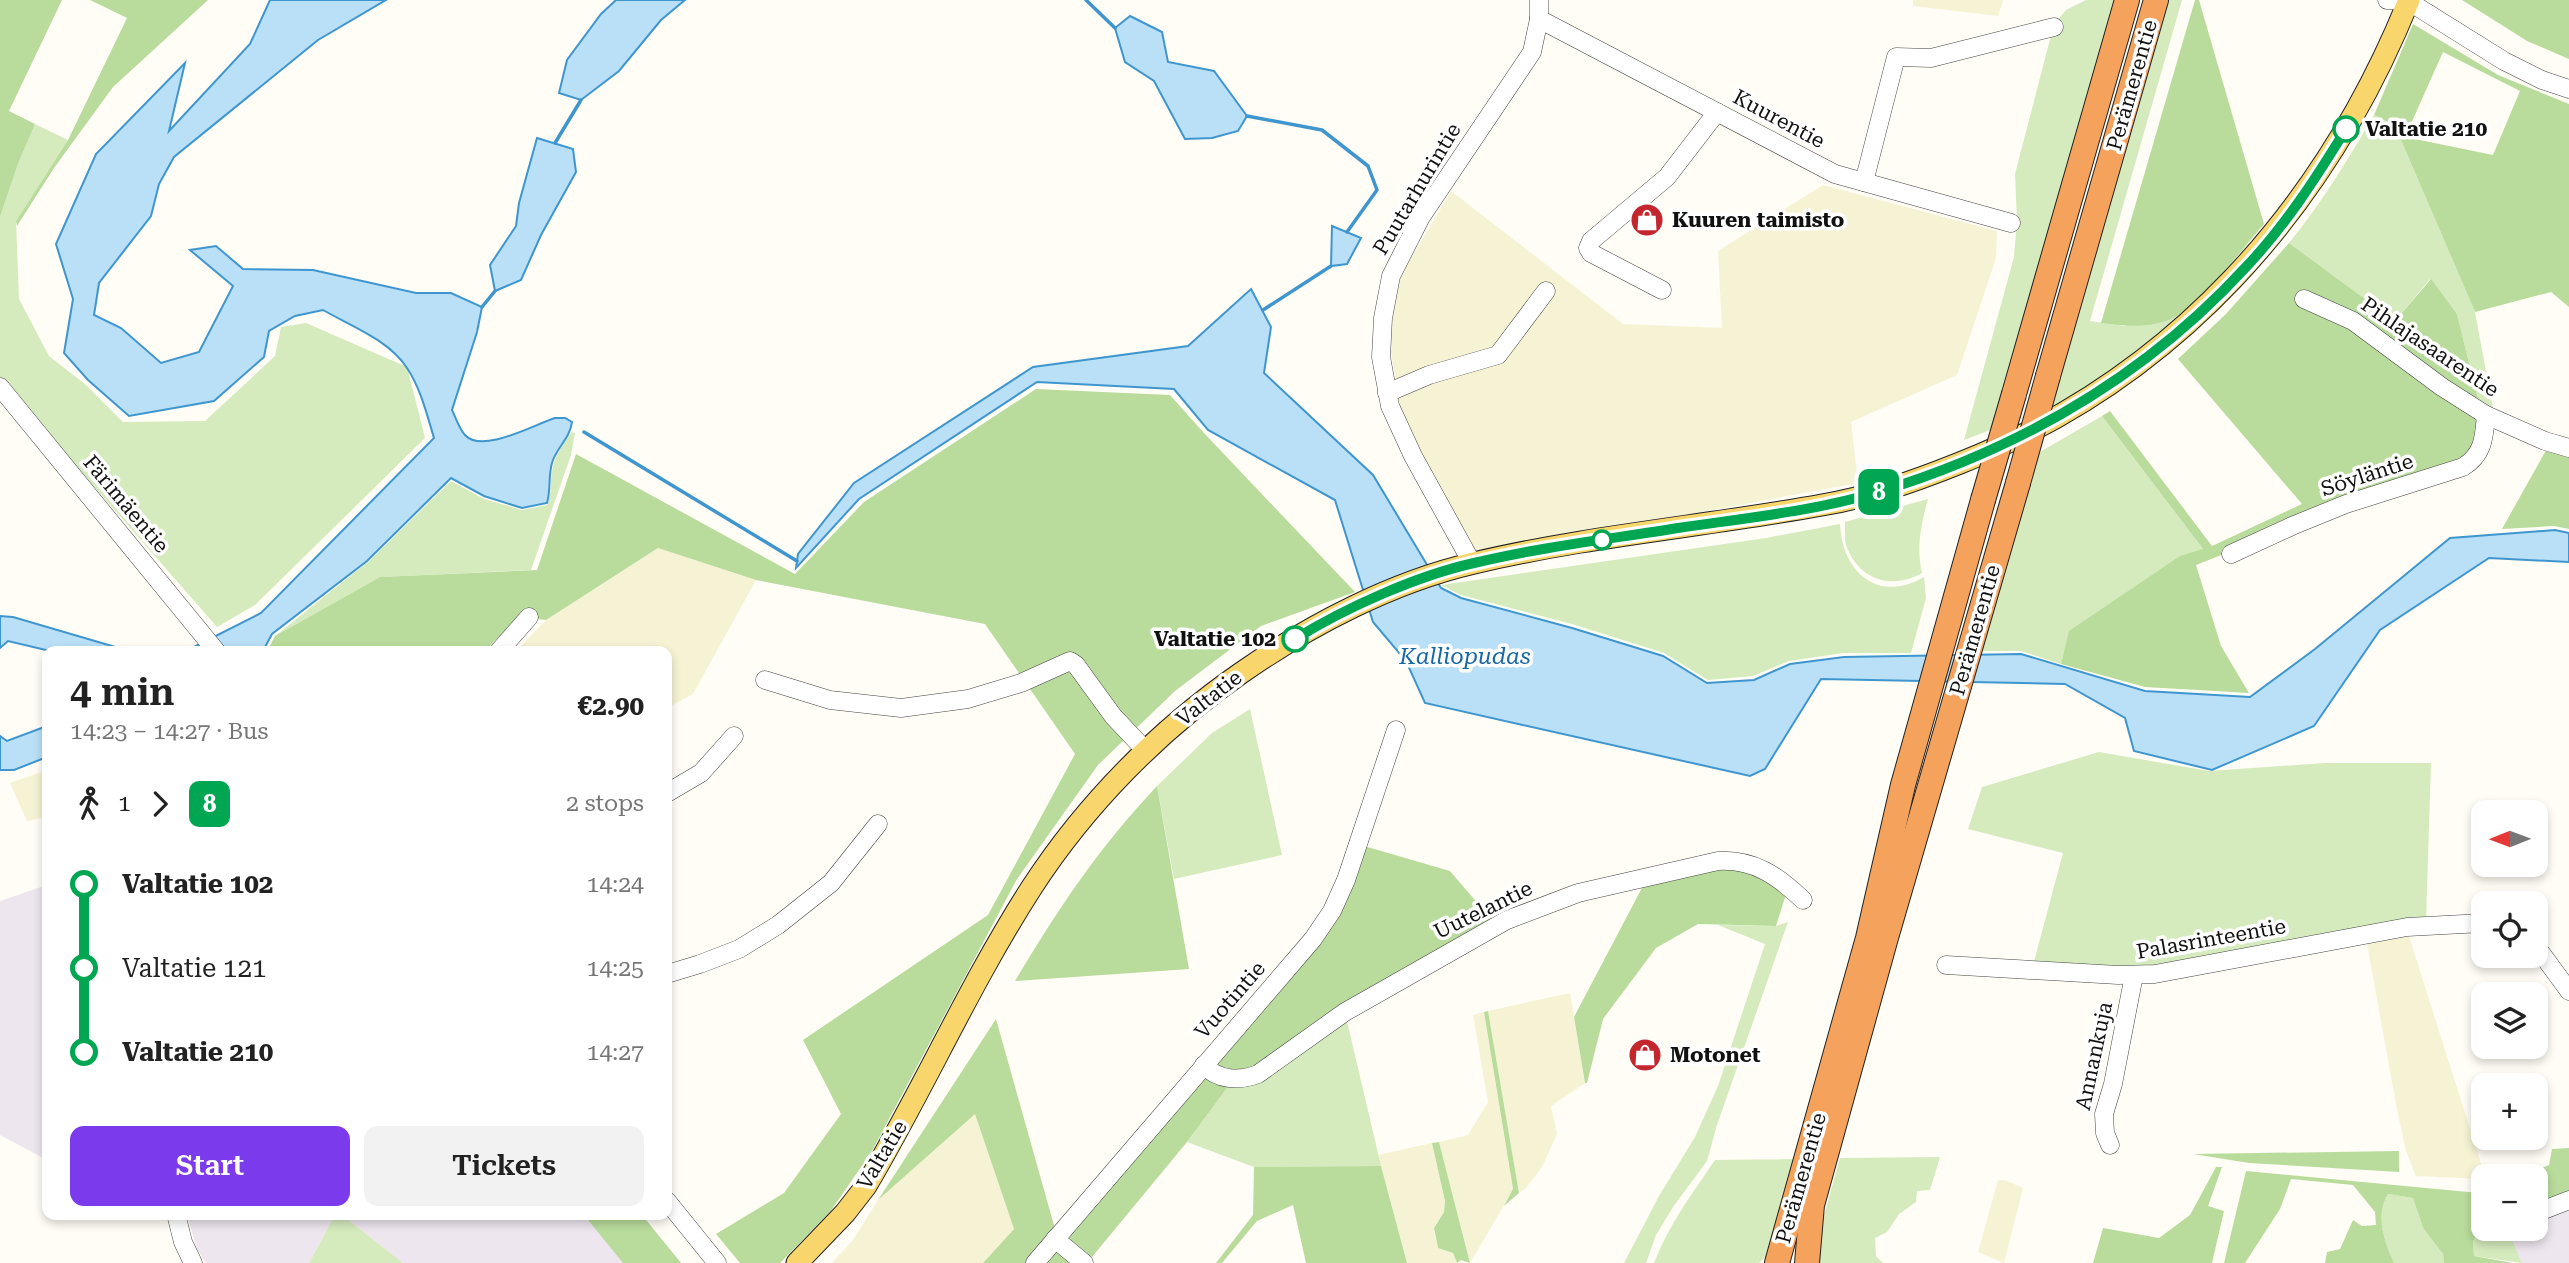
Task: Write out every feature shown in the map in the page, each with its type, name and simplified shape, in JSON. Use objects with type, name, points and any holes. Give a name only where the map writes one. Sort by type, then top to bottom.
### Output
[{"type":"highway","name":"Perämerentie","points":[[1777,1263],[1868,938],[1892,828],[1947,627],[2127,0]]},
{"type":"highway","name":"Perämerentie","points":[[1807,1263],[1812,1205],[2156,0]]},
{"type":"main road","name":"Valtatie","points":[[797,1263],[845,1213],[866,1186],[1032,887],[1123,772],[1239,674],[1315,626],[1357,605],[1438,573],[1472,563],[1547,548],[1828,504],[1880,492],[2013,441],[2066,413],[2160,347],[2246,267],[2268,241],[2317,176],[2360,106],[2384,60],[2409,1]]},
{"type":"street","name":"Puutarhurintie","points":[[1472,563],[1413,456],[1390,406],[1381,357],[1383,318],[1391,276],[1422,216],[1532,52],[1539,19],[1539,0]]},
{"type":"street","points":[[2387,0],[2409,1],[2504,61],[2542,80],[2569,89]]},
{"type":"street","name":"Kuurentie","points":[[1539,19],[1835,174],[2011,223]]},
{"type":"street","points":[[1864,182],[1896,57],[1931,58],[2054,27]]},
{"type":"street","points":[[1662,290],[1591,253],[1588,247],[1667,177],[1717,112]]},
{"type":"street","points":[[1387,393],[1429,375],[1498,355],[1546,291]]},
{"type":"street","name":"Pihlajasaarentie","points":[[2304,299],[2353,321],[2442,387],[2486,415],[2545,441],[2569,448]]},
{"type":"street","name":"Färimäentie","points":[[0,387],[212,646]]},
{"type":"street","name":"Söyläntie","points":[[2231,554],[2346,504],[2463,467],[2474,459],[2483,446],[2486,415]]},
{"type":"street","points":[[503,646],[529,617]]},
{"type":"street","points":[[765,680],[830,700],[901,708],[968,699],[1021,683],[1070,661],[1076,665],[1113,716],[1146,751]]},
{"type":"street","name":"Vuotintie","points":[[1035,1263],[1313,939],[1332,911],[1346,880],[1396,730]]},
{"type":"street","points":[[672,790],[701,773],[734,736]]},
{"type":"street","points":[[672,972],[739,949],[778,925],[831,883],[878,824]]},
{"type":"street","name":"Uutelantie","points":[[1204,1065],[1211,1073],[1227,1078],[1239,1079],[1258,1074],[1345,1012],[1468,940],[1507,920],[1578,893],[1718,861],[1734,860],[1775,875],[1803,900]]},
{"type":"street","name":"Palasrinteentie","points":[[1946,965],[2134,975],[2168,972],[2407,927],[2471,924]]},
{"type":"street","points":[[2548,962],[2569,991]]},
{"type":"street","name":"Annankuja","points":[[2110,1144],[2105,1133],[2104,1114],[2113,1084],[2134,975]]},
{"type":"street","points":[[2548,1208],[2569,1200]]},
{"type":"street","points":[[672,1207],[718,1263]]},
{"type":"street","points":[[178,1220],[183,1242],[193,1263]]},
{"type":"street","points":[[1055,1239],[1084,1263]]},
{"type":"shaded area","points":[[1913,0],[2003,0],[1998,16],[1913,6]]},
{"type":"shaded area","points":[[1823,185],[1997,231],[1996,258],[1957,375],[1851,422],[1858,483],[1475,554],[1402,419],[1389,340],[1398,280],[1451,191],[1623,324],[1722,328],[1718,251]]},
{"type":"shaded area","points":[[658,548],[756,580],[693,694],[672,705],[672,646],[521,646],[546,620]]},
{"type":"shaded area","points":[[42,772],[42,818],[27,821],[10,783]]},
{"type":"shaded area","points":[[42,887],[42,1157],[0,1135],[0,901]]},
{"type":"shaded area","points":[[2407,930],[2471,1132],[2471,1150],[2477,1150],[2481,1164],[2471,1164],[2471,1178],[2416,1176],[2406,1151],[2397,1110],[2366,938]]},
{"type":"shaded area","points":[[1570,993],[1585,1083],[1551,1106],[1557,1134],[1542,1167],[1519,1193],[1488,1011]]},
{"type":"shaded area","points":[[1484,1012],[1513,1190],[1470,1263],[1439,1142],[1468,1135],[1488,1102],[1473,1015]]},
{"type":"shaded area","points":[[975,1113],[1014,1229],[983,1263],[832,1263],[853,1240],[878,1200]]},
{"type":"shaded area","points":[[1432,1143],[1445,1201],[1444,1212],[1435,1225],[1434,1232],[1438,1248],[1453,1253],[1457,1263],[1407,1263],[1378,1155]]},
{"type":"shaded area","points":[[1998,1180],[2005,1180],[2023,1188],[2004,1263],[1978,1252]]},
{"type":"shaded area","points":[[2569,1193],[2569,1263],[2522,1263],[2513,1241],[2548,1241],[2548,1200]]},
{"type":"shaded area","points":[[189,1220],[332,1220],[309,1263],[206,1263],[197,1249]]},
{"type":"shaded area","points":[[348,1220],[646,1220],[681,1263],[403,1263]]},
{"type":"green space","points":[[0,0],[62,0],[9,111],[35,124],[0,217]]},
{"type":"green space","points":[[90,0],[208,0],[113,87],[54,168],[17,226],[16,221],[68,140],[127,18]]},
{"type":"green space","points":[[2086,0],[2114,0],[1993,429],[1964,440],[2014,257],[2017,220],[2015,174],[2054,24],[2066,10]]},
{"type":"green space","points":[[2169,0],[2182,0],[2090,321],[2124,326],[2195,302],[2106,379],[2049,410],[2078,318]]},
{"type":"green space","points":[[2195,0],[2199,0],[2264,224],[2205,293],[2178,315],[2150,325],[2101,323]]},
{"type":"green space","points":[[2462,0],[2569,0],[2569,59],[2527,41]]},
{"type":"green space","points":[[2413,24],[2498,75],[2569,104],[2569,307],[2551,292],[2475,312],[2395,126],[2374,115]],"holes":[[[2443,52],[2520,91],[2493,155],[2405,137]]]},
{"type":"green space","points":[[2374,115],[2395,126],[2475,312],[2493,409],[2479,403],[2457,314],[2430,279],[2395,321],[2289,243],[2324,197]]},
{"type":"green space","points":[[35,124],[68,140],[16,221],[19,299],[49,356],[86,385],[123,422],[205,421],[275,356],[281,327],[306,323],[407,367],[425,438],[255,605],[217,627],[0,379],[0,217]]},
{"type":"green space","points":[[2289,243],[2395,321],[2431,279],[2457,314],[2479,403],[2475,455],[2196,565],[2221,646],[2249,693],[2145,687],[2061,664],[2069,631],[2180,556],[2203,549],[2102,416],[2110,411],[2212,546],[2302,504],[2178,359],[2226,314]]},
{"type":"green space","points":[[1036,389],[1170,395],[1355,592],[1261,626],[1175,691],[1098,765],[1017,879],[872,1151],[830,1212],[780,1263],[740,1263],[716,1234],[784,1193],[841,1114],[803,1040],[988,915],[1075,754],[985,624],[756,580],[658,548],[546,620],[526,620],[511,626],[490,646],[270,646],[275,636],[380,577],[537,570],[576,454],[795,574],[864,502]]},
{"type":"green space","points":[[2102,416],[2203,549],[2070,631],[2061,664],[2021,651],[1981,651],[2040,452]]},
{"type":"green space","points":[[571,432],[575,433],[571,455],[531,570],[380,577],[275,636],[369,561],[451,481],[484,499],[522,510],[547,505],[554,462]]},
{"type":"green space","points":[[2554,436],[2569,440],[2569,529],[2554,526],[2502,529]]},
{"type":"green space","points":[[1928,499],[1920,536],[1922,573],[1901,581],[1880,580],[1870,576],[1854,561],[1847,547],[1845,522]]},
{"type":"green space","points":[[1840,524],[1847,556],[1855,569],[1866,579],[1878,585],[1892,587],[1924,577],[1926,598],[1911,653],[1843,653],[1789,661],[1753,676],[1708,680],[1664,653],[1572,624],[1461,595],[1441,585],[1766,538]]},
{"type":"green space","points":[[1250,709],[1282,855],[1174,879],[1157,786],[1212,733]]},
{"type":"green space","points":[[2099,752],[2209,771],[2325,763],[2431,763],[2426,921],[2167,968],[2032,969],[2063,853],[1968,829],[1982,787]]},
{"type":"green space","points":[[1157,786],[1189,969],[1015,981],[1080,879]]},
{"type":"green space","points":[[1364,846],[1450,871],[1491,919],[1341,1007],[1249,1073],[1209,1066],[1319,940]]},
{"type":"green space","points":[[1717,867],[1754,873],[1787,891],[1776,926],[1698,924],[1656,948],[1603,1019],[1585,1083],[1574,1017],[1644,884]]},
{"type":"green space","points":[[1788,922],[1707,1161],[1656,1235],[1646,1263],[1624,1263],[1659,1196],[1695,1137],[1718,1086],[1765,944],[1718,925],[1776,926]]},
{"type":"green space","points":[[1488,1011],[1519,1193],[1504,1206],[1513,1189],[1484,1012]]},
{"type":"green space","points":[[1346,1017],[1381,1166],[1254,1167],[1187,1142],[1230,1084]]},
{"type":"green space","points":[[996,1019],[1055,1229],[1026,1263],[983,1263],[1014,1229],[975,1114],[878,1200]]},
{"type":"green space","points":[[1203,1074],[1230,1084],[1187,1142],[1087,1263],[1043,1263]]},
{"type":"green space","points":[[1439,1142],[1470,1263],[1461,1260],[1457,1263],[1453,1253],[1438,1248],[1434,1228],[1444,1212],[1445,1201],[1432,1143]]},
{"type":"green space","points":[[2569,1148],[2569,1193],[2548,1200],[2548,1165],[2552,1149]]},
{"type":"green space","points":[[2399,1151],[2399,1172],[2249,1163],[2193,1154]]},
{"type":"green space","points":[[1940,1157],[1930,1190],[1917,1191],[1916,1202],[1899,1214],[1887,1232],[1875,1238],[1876,1256],[1883,1263],[1815,1263],[1819,1233],[1840,1158]]},
{"type":"green space","points":[[1797,1159],[1768,1254],[1759,1263],[1654,1263],[1674,1222],[1715,1160]]},
{"type":"green space","points":[[1381,1166],[1407,1263],[1306,1263],[1293,1205],[1257,1221],[1222,1263],[1216,1263],[1253,1215],[1254,1167]]},
{"type":"green space","points":[[2216,1167],[2222,1167],[2208,1206],[2224,1211],[2212,1263],[2093,1263],[2103,1228],[2159,1238],[2190,1215]]},
{"type":"green space","points":[[2246,1171],[2471,1192],[2471,1241],[2474,1256],[2513,1263],[2444,1263],[2443,1254],[2423,1228],[2413,1198],[2388,1194],[2382,1211],[2382,1228],[2394,1263],[2325,1263],[2327,1252],[2340,1249],[2353,1220],[2362,1226],[2376,1225],[2375,1212],[2353,1185],[2291,1179],[2280,1209],[2245,1263],[2224,1263]]},
{"type":"green space","points":[[2388,1194],[2413,1198],[2423,1228],[2443,1254],[2444,1263],[2394,1263],[2382,1229],[2382,1211]]},
{"type":"green space","points":[[332,1220],[348,1220],[403,1263],[309,1263]]},
{"type":"green space","points":[[588,1220],[646,1220],[681,1263],[623,1263]]},
{"type":"green space","points":[[2473,1241],[2513,1241],[2522,1263],[2474,1256]]},
{"type":"water","points":[[270,0],[386,0],[318,40],[174,157],[159,184],[151,216],[99,283],[94,315],[121,328],[161,363],[199,352],[233,286],[190,250],[216,246],[243,269],[313,270],[416,293],[451,293],[482,307],[477,332],[452,410],[465,435],[473,440],[495,440],[555,418],[565,418],[572,422],[569,433],[552,463],[547,503],[522,508],[484,496],[451,478],[367,561],[272,634],[266,646],[196,646],[261,613],[434,438],[416,385],[399,358],[369,334],[323,310],[295,316],[269,331],[264,357],[214,401],[129,416],[88,380],[64,353],[73,299],[56,244],[96,154],[185,63],[169,131],[250,44]]},
{"type":"water","points":[[616,0],[685,0],[661,20],[619,71],[581,100],[559,93],[567,60],[601,14]]},
{"type":"water","points":[[1130,16],[1162,32],[1168,62],[1214,71],[1247,116],[1238,131],[1212,138],[1185,139],[1154,81],[1125,62],[1115,28]]},
{"type":"water","points":[[537,138],[573,149],[576,172],[541,235],[521,280],[495,291],[490,265],[516,226],[519,203]]},
{"type":"water","points":[[1332,226],[1361,238],[1347,264],[1331,266]]},
{"type":"water","name":"Kalliopudas","points":[[1251,289],[1271,327],[1264,373],[1373,475],[1441,588],[1461,598],[1663,656],[1707,683],[1754,680],[1790,664],[1844,657],[2021,654],[2145,691],[2250,697],[2315,649],[2450,538],[2555,530],[2569,533],[2569,562],[2489,558],[2380,630],[2314,726],[2212,770],[2134,751],[2125,718],[2065,684],[1821,679],[1765,769],[1750,776],[1425,703],[1406,661],[1373,622],[1335,500],[1208,430],[1174,389],[1037,382],[859,499],[796,568],[798,554],[854,483],[1033,367],[1188,346]]},
{"type":"water","points":[[0,616],[13,617],[112,646],[42,646],[42,649],[8,641],[0,648]]},
{"type":"water","points":[[42,728],[42,759],[14,770],[0,770],[0,736],[7,741]]},
{"type":"waterway","points":[[1086,0],[1115,28]]},
{"type":"waterway","points":[[555,143],[581,100]]},
{"type":"waterway","points":[[1247,116],[1322,130],[1368,166],[1377,190],[1347,232]]},
{"type":"waterway","points":[[1263,310],[1331,266]]},
{"type":"waterway","points":[[482,307],[495,291]]},
{"type":"waterway","points":[[584,432],[797,561]]},
{"type":"bus line","name":"8","points":[[1295,639],[1357,605],[1438,573],[1472,563],[1547,548],[1828,504],[1880,492],[2013,441],[2066,413],[2115,381],[2202,311],[2246,267],[2283,223],[2346,129]]},
{"type":"place","name":"Valtatie 210","points":[[2346,129]]},
{"type":"place","name":"Kuuren taimisto","points":[[1647,220]]},
{"type":"place","name":"Valtatie 102","points":[[1295,639]]},
{"type":"place","name":"Motonet","points":[[1645,1055]]}]
